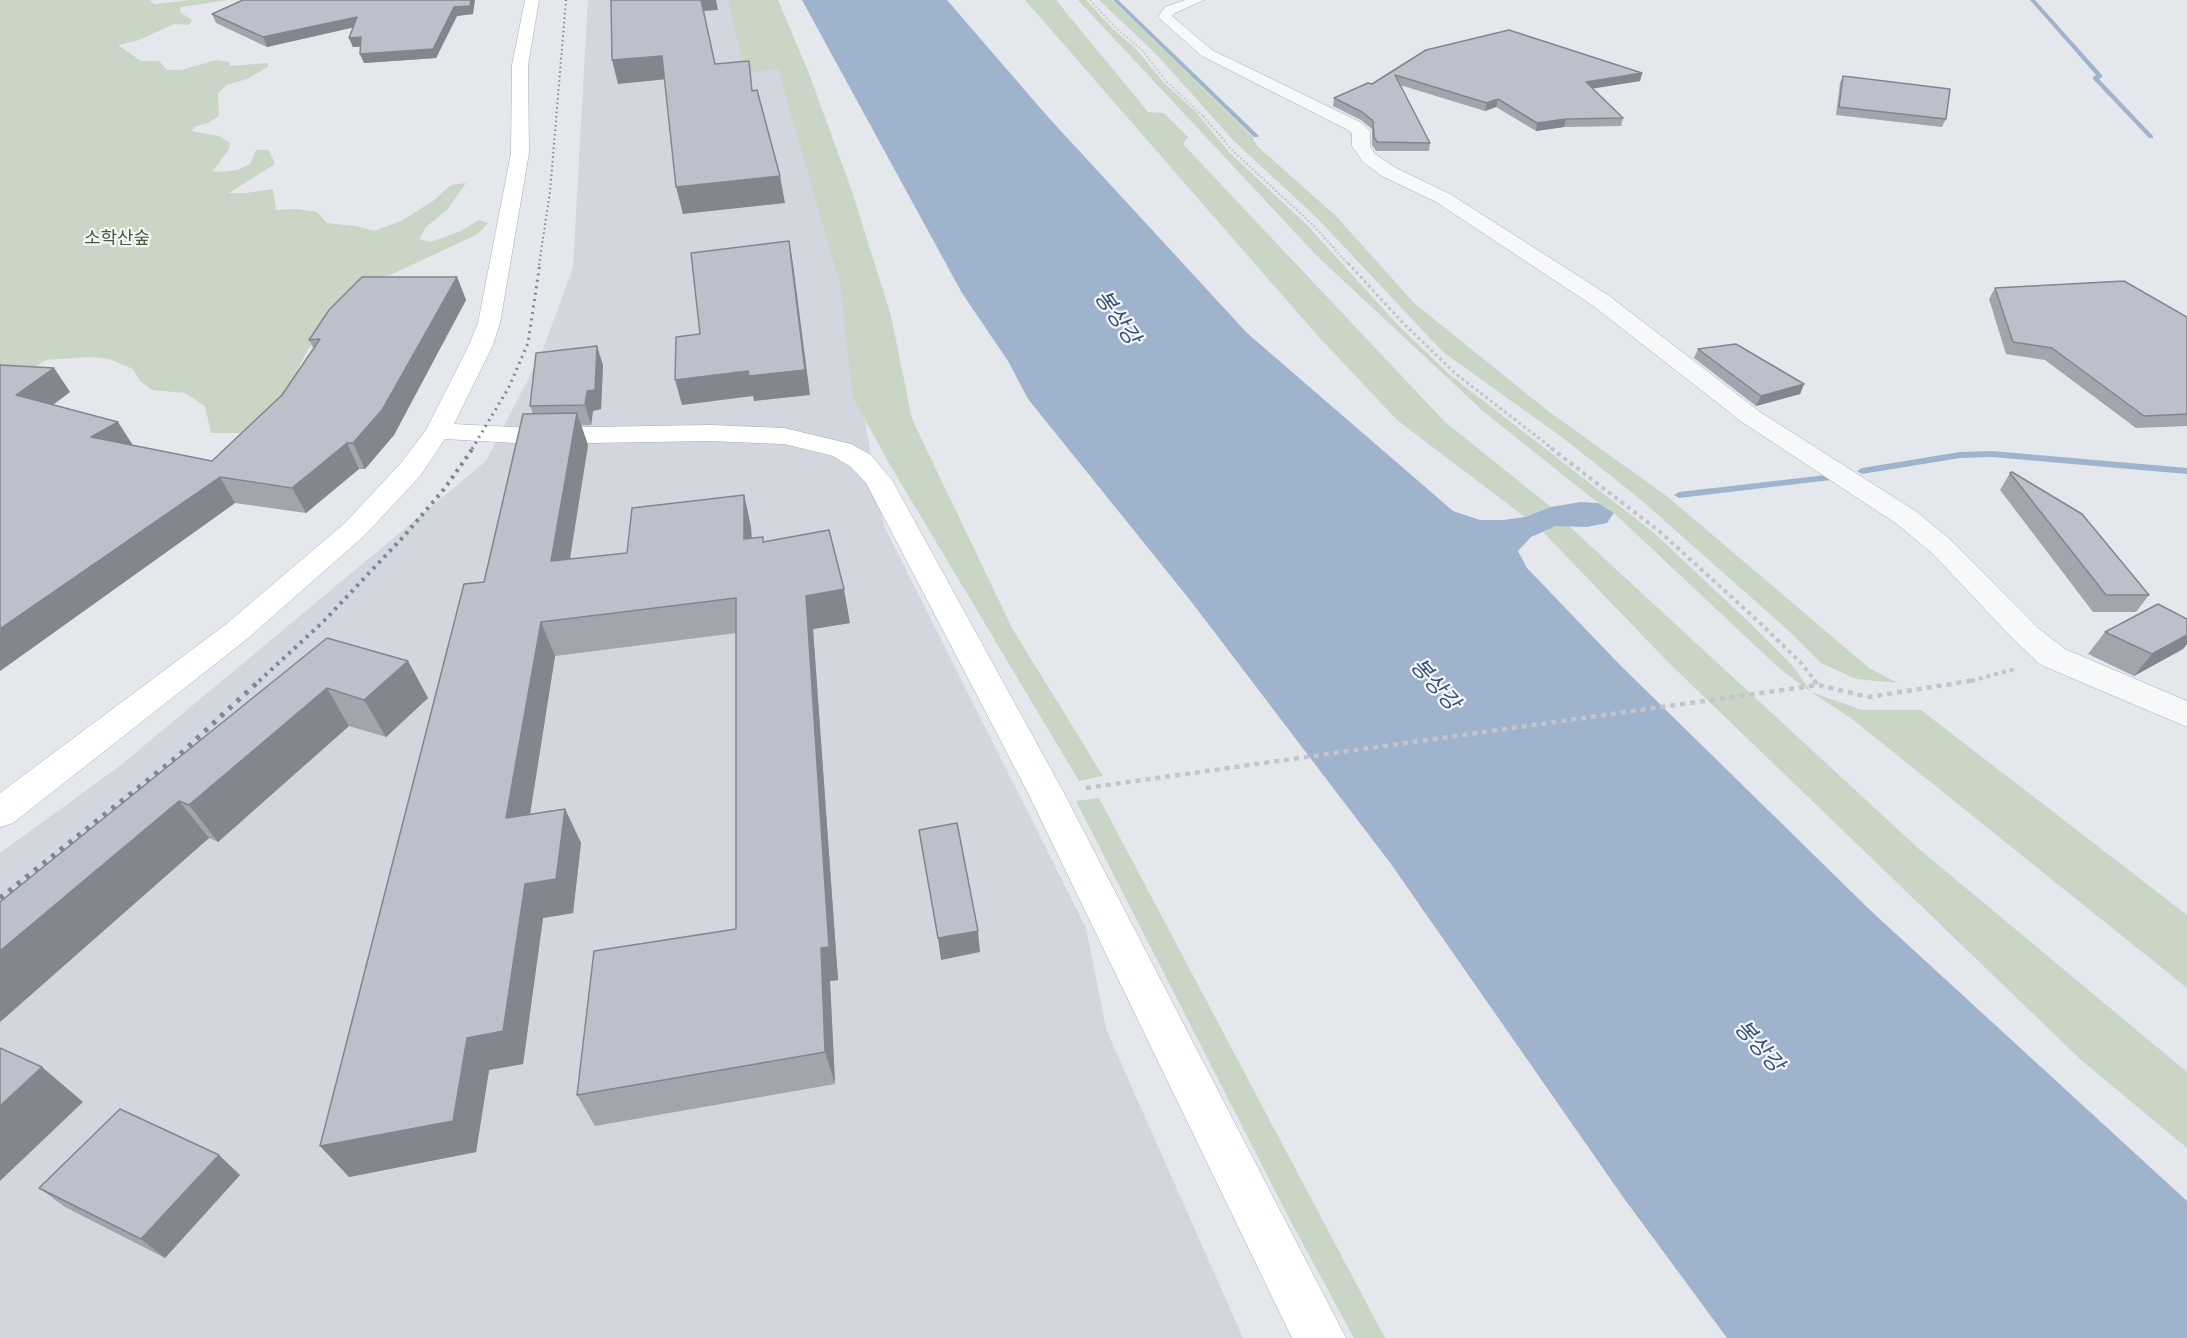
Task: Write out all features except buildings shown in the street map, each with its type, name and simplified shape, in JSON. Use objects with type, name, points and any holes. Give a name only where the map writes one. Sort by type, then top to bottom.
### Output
[{"type":"main road","points":[[0,813],[236,632],[355,529],[410,470],[438,431],[482,345],[489,323],[519,153],[520,65],[532,0]]},
{"type":"main road","points":[[438,431],[532,436],[709,433],[784,436],[842,450],[861,461],[878,480],[1046,793],[1320,1338]]},
{"type":"street","points":[[1197,0],[1170,10],[1165,17],[1219,61],[1354,126],[1361,131],[1361,146],[1369,158],[1389,172],[1443,198],[1600,300],[1751,417],[1907,518],[1943,548],[2018,627],[2053,657],[2187,715]]},
{"type":"path","points":[[1090,0],[1116,28],[1142,49],[1167,82],[1199,111],[1234,152],[1313,225],[1403,323],[1456,374],[1659,531],[1758,621],[1802,664],[1818,685]]},
{"type":"path","points":[[1106,785],[1818,685],[1869,697],[1961,684],[2053,657]]},
{"type":"shaded area","points":[[588,0],[765,0],[840,285],[884,526],[1086,928],[1106,1029],[1243,1338],[0,1338],[0,853],[121,765],[486,461],[542,352],[573,268]]},
{"type":"green space","name":"소학산숲","points":[[0,0],[151,0],[150,2],[156,4],[190,0],[228,0],[181,7],[180,12],[192,20],[189,25],[174,24],[139,40],[118,45],[141,61],[159,61],[167,70],[182,70],[215,60],[229,62],[230,66],[268,63],[268,67],[247,79],[227,85],[218,93],[219,116],[208,123],[196,126],[191,131],[219,136],[230,143],[229,149],[213,171],[237,170],[250,164],[256,150],[269,150],[275,164],[229,193],[273,189],[276,210],[297,209],[317,212],[327,223],[374,231],[401,221],[433,201],[451,185],[466,183],[446,211],[426,227],[419,239],[431,242],[461,231],[479,220],[488,223],[478,234],[371,284],[308,349],[278,408],[242,433],[211,433],[205,406],[185,393],[152,390],[140,381],[133,369],[109,359],[90,357],[46,360],[0,388]]},
{"type":"green space","points":[[728,0],[778,0],[808,71],[852,191],[891,316],[912,419],[1012,628],[1103,776],[1079,781],[890,465],[853,398],[840,285],[778,69],[745,73]]},
{"type":"green space","points":[[1025,0],[1056,0],[1148,112],[1164,113],[1188,137],[1183,144],[1445,422],[1551,507],[1525,517],[1397,420],[1317,335]]},
{"type":"green space","points":[[1078,0],[1086,0],[1137,50],[1163,82],[1195,111],[1229,152],[1307,225],[1397,324],[1450,375],[1653,532],[1792,665],[1811,692],[1780,669],[1614,513],[1598,503],[1484,412],[1317,256]]},
{"type":"green space","points":[[1099,0],[1112,0],[1132,19],[1252,136],[1257,146],[1336,216],[1414,303],[1548,411],[1668,497],[1869,668],[1898,683],[1856,679],[1821,663],[1789,631],[1640,499],[1563,438],[1443,352],[1317,218],[1235,142],[1156,54]]},
{"type":"green space","points":[[1568,525],[1918,848],[2187,1072],[2187,1148],[2080,1059],[1668,662],[1543,532],[1556,526]]},
{"type":"green space","points":[[1811,692],[1862,710],[1921,710],[2187,915],[2187,988],[1852,719]]},
{"type":"green space","points":[[1099,798],[1385,1338],[1354,1338],[1290,1220],[1076,801]]},
{"type":"water","name":"봉상강","points":[[802,0],[947,0],[1048,117],[1247,333],[1453,511],[1480,520],[1504,520],[1525,517],[1551,507],[1581,502],[1598,503],[1614,513],[1607,523],[1587,527],[1556,526],[1531,537],[1518,551],[1527,568],[1620,665],[1871,911],[2187,1201],[2187,1338],[1727,1338],[1623,1197],[1391,864],[1190,600],[1028,399],[1008,361],[962,293]]},
{"type":"waterway","points":[[1115,0],[1256,136]]},
{"type":"waterway","points":[[2032,0],[2100,76],[2095,78],[2151,137]]},
{"type":"waterway","points":[[1862,471],[1960,455],[1992,454],[2187,471]]},
{"type":"waterway","points":[[1679,495],[1835,477]]},
{"type":"railway","points":[[539,265],[550,192],[566,0]]},
{"type":"railway","points":[[472,449],[509,387],[528,343],[540,263]]},
{"type":"railway","points":[[259,681],[324,621],[404,536],[445,488],[473,448]]},
{"type":"railway","points":[[0,898],[178,756],[260,680]]}]
